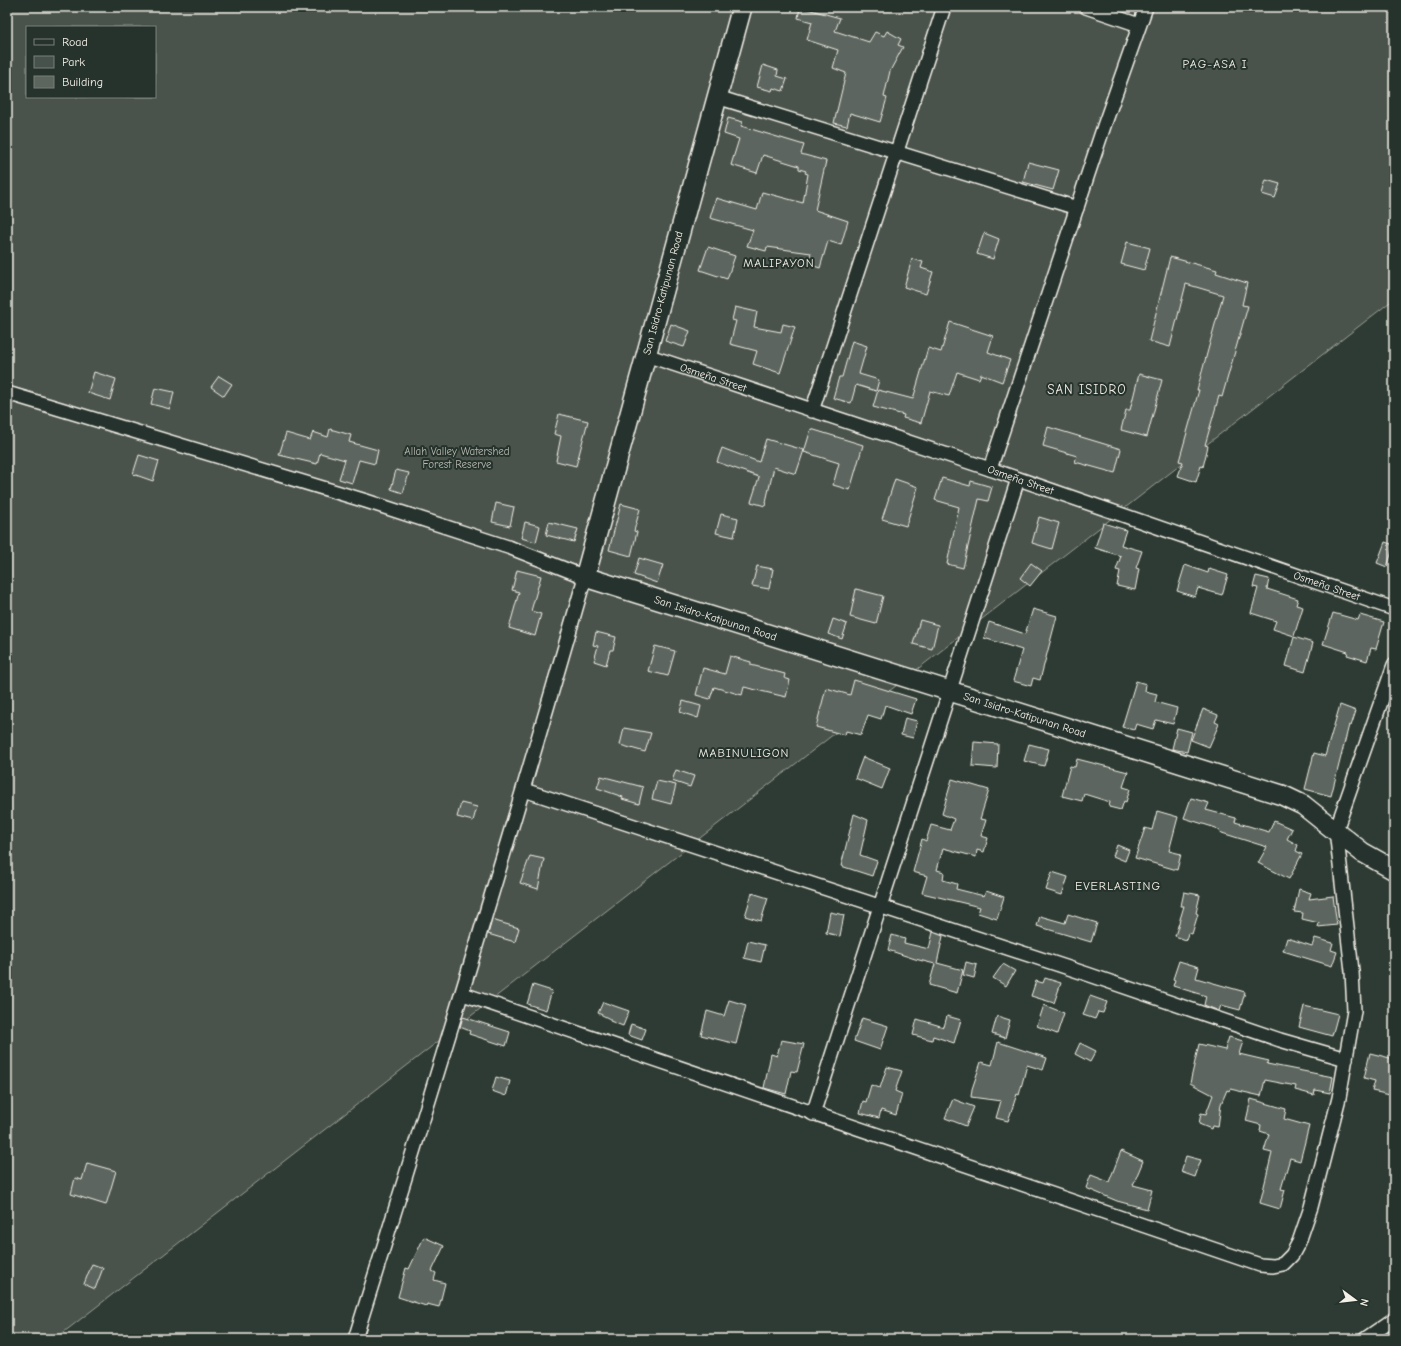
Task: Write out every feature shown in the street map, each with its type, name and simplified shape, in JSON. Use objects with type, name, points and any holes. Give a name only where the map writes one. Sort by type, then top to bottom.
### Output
[{"type":"street","name":"San Isidro-Katipunan Road","points":[[742,7],[585,577],[1282,795],[1303,805],[1362,852],[1394,870]]},
{"type":"street","points":[[812,411],[944,7]]},
{"type":"street","points":[[1086,7],[1139,25]]},
{"type":"street","points":[[990,469],[1146,7]]},
{"type":"street","points":[[717,97],[1077,208]]},
{"type":"street","name":"Osmeña Street","points":[[646,355],[1018,478],[1394,609]]},
{"type":"street","points":[[7,393],[366,501],[511,548],[585,577],[524,790],[463,994],[355,1339]]},
{"type":"street","points":[[813,1114],[1018,478]]},
{"type":"street","points":[[463,994],[1260,1265],[1273,1266],[1283,1264],[1292,1255],[1299,1242],[1311,1207],[1339,1098],[1354,1011],[1352,971],[1336,830],[1394,666]]},
{"type":"street","points":[[524,790],[1087,974],[1280,1040],[1346,1059]]},
{"type":"street","points":[[1365,1339],[1394,1319]]},
{"type":"green space","name":"Allah Valley Watershed Forest Reserve","points":[[7,7],[1394,7],[1394,299],[55,1339],[7,1339]]},
{"type":"building","points":[[800,7],[840,18],[835,31],[869,42],[875,32],[884,36],[887,31],[901,39],[898,45],[903,47],[890,71],[884,97],[887,98],[880,122],[850,113],[847,126],[834,123],[846,73],[833,68],[838,50],[807,40],[812,22],[798,18]]},
{"type":"building","points":[[763,65],[778,70],[777,76],[787,79],[783,91],[773,88],[772,91],[757,87]]},
{"type":"building","points":[[728,118],[743,122],[741,126],[804,145],[801,154],[826,161],[815,210],[848,221],[841,245],[828,241],[820,268],[808,264],[811,253],[767,247],[766,251],[747,246],[753,230],[710,218],[716,198],[757,210],[762,192],[803,203],[808,174],[805,173],[806,171],[799,169],[799,166],[763,155],[757,173],[731,165],[739,139],[724,134]]},
{"type":"building","points":[[1028,162],[1059,170],[1053,190],[1023,182]]},
{"type":"building","points":[[1266,180],[1280,184],[1275,198],[1262,194]]},
{"type":"building","points":[[984,233],[999,239],[993,259],[977,254]]},
{"type":"building","points":[[1127,242],[1150,248],[1144,270],[1121,264]]},
{"type":"building","points":[[708,247],[735,256],[727,279],[700,270]]},
{"type":"building","points":[[1170,257],[1217,270],[1216,273],[1247,283],[1242,305],[1248,306],[1222,397],[1219,396],[1205,445],[1208,446],[1203,467],[1201,466],[1196,482],[1178,476],[1183,462],[1179,461],[1223,295],[1186,284],[1170,347],[1149,341]]},
{"type":"building","points":[[912,259],[923,262],[921,268],[933,272],[926,294],[904,287]]},
{"type":"building","points":[[735,307],[757,312],[754,327],[781,332],[783,324],[795,327],[780,373],[753,364],[757,351],[730,344],[736,321],[732,320]]},
{"type":"building","points":[[950,322],[993,336],[988,352],[1010,360],[1002,382],[981,374],[979,379],[957,372],[949,396],[930,391],[921,423],[903,418],[904,415],[873,407],[878,390],[913,399],[928,348],[941,352]]},
{"type":"building","points":[[671,324],[690,331],[684,347],[665,341]]},
{"type":"building","points":[[852,341],[867,346],[859,374],[879,380],[876,391],[856,385],[851,403],[833,398],[839,377],[842,377]]},
{"type":"building","points":[[94,372],[116,379],[110,400],[88,393]]},
{"type":"building","points":[[1139,374],[1162,380],[1147,437],[1121,430],[1126,410],[1130,410]]},
{"type":"building","points":[[219,376],[232,384],[224,396],[211,387]]},
{"type":"building","points":[[155,388],[174,392],[170,409],[151,404]]},
{"type":"building","points":[[559,414],[588,421],[576,466],[556,461],[561,436],[554,434]]},
{"type":"building","points":[[1048,427],[1121,449],[1115,473],[1075,462],[1077,456],[1043,446]]},
{"type":"building","points":[[330,429],[351,435],[349,442],[378,450],[375,464],[359,460],[352,483],[339,479],[345,460],[320,453],[317,464],[279,455],[286,433],[310,440],[313,432],[328,437]]},
{"type":"building","points":[[811,429],[863,445],[850,490],[833,485],[839,463],[804,452]]},
{"type":"building","points":[[766,439],[804,450],[796,474],[774,467],[765,506],[751,502],[759,477],[717,462],[722,448],[759,462]]},
{"type":"building","points":[[139,455],[159,461],[153,481],[133,474]]},
{"type":"building","points":[[396,470],[409,473],[403,493],[391,489]]},
{"type":"building","points":[[942,478],[970,486],[971,481],[992,487],[988,501],[979,499],[963,568],[947,564],[959,507],[935,500]]},
{"type":"building","points":[[895,479],[918,487],[906,526],[882,519]]},
{"type":"building","points":[[496,503],[514,507],[510,526],[492,522]]},
{"type":"building","points":[[621,504],[640,509],[634,531],[637,532],[631,556],[609,550]]},
{"type":"building","points":[[721,514],[738,518],[734,537],[716,533]]},
{"type":"building","points":[[1039,517],[1059,523],[1052,549],[1032,543]]},
{"type":"building","points":[[525,522],[540,526],[536,542],[521,538]]},
{"type":"building","points":[[549,522],[578,529],[574,542],[546,535]]},
{"type":"building","points":[[1103,523],[1126,530],[1121,545],[1142,551],[1136,568],[1139,569],[1135,590],[1117,586],[1120,571],[1116,570],[1121,556],[1095,548]]},
{"type":"building","points":[[1385,542],[1394,545],[1387,567],[1377,563]]},
{"type":"building","points":[[639,558],[663,565],[657,583],[634,575]]},
{"type":"building","points":[[1031,563],[1042,571],[1030,586],[1020,578]]},
{"type":"building","points":[[1185,565],[1208,573],[1209,569],[1228,575],[1222,595],[1198,588],[1195,597],[1177,591]]},
{"type":"building","points":[[757,566],[773,569],[769,589],[752,586]]},
{"type":"building","points":[[517,570],[541,576],[531,611],[541,614],[535,636],[509,628],[519,592],[512,590]]},
{"type":"building","points":[[1256,576],[1269,579],[1267,589],[1298,599],[1296,605],[1303,607],[1294,636],[1273,629],[1276,621],[1251,613],[1258,588],[1253,587]]},
{"type":"building","points":[[856,589],[883,596],[876,624],[850,617]]},
{"type":"building","points":[[1033,609],[1057,616],[1040,680],[1033,678],[1031,686],[1013,681],[1022,650],[984,638],[989,622],[1025,634]]},
{"type":"building","points":[[1333,613],[1358,620],[1360,615],[1384,622],[1376,649],[1371,648],[1367,661],[1347,655],[1348,652],[1323,644]]},
{"type":"building","points":[[833,619],[847,624],[842,639],[828,634]]},
{"type":"building","points":[[920,620],[938,625],[932,649],[913,644]]},
{"type":"building","points":[[596,632],[616,637],[613,650],[610,650],[606,665],[594,661],[598,646],[593,645]]},
{"type":"building","points":[[1294,637],[1313,643],[1305,672],[1286,666]]},
{"type":"building","points":[[655,646],[675,651],[668,676],[648,671]]},
{"type":"building","points":[[730,656],[751,662],[751,665],[785,674],[784,678],[790,680],[786,697],[744,687],[742,695],[714,687],[710,699],[696,695],[703,668],[725,674]]},
{"type":"building","points":[[854,680],[916,699],[911,714],[885,705],[881,719],[868,715],[861,735],[846,731],[845,735],[816,727],[826,688],[850,695]]},
{"type":"building","points":[[1136,681],[1146,684],[1145,691],[1157,694],[1155,702],[1177,708],[1173,724],[1156,720],[1153,729],[1136,724],[1134,730],[1122,727]]},
{"type":"building","points":[[683,701],[701,706],[698,718],[680,712]]},
{"type":"building","points":[[1340,705],[1356,711],[1351,726],[1349,725],[1331,796],[1305,789],[1314,753],[1325,756]]},
{"type":"building","points":[[1203,709],[1218,715],[1215,722],[1219,724],[1209,747],[1191,740]]},
{"type":"building","points":[[905,718],[917,721],[913,738],[901,735]]},
{"type":"building","points":[[624,728],[651,733],[645,752],[620,745]]},
{"type":"building","points":[[1177,728],[1192,732],[1187,752],[1172,749]]},
{"type":"building","points":[[974,742],[998,744],[997,768],[972,766]]},
{"type":"building","points":[[1029,744],[1049,749],[1044,766],[1024,761]]},
{"type":"building","points":[[863,757],[890,768],[882,789],[855,778]]},
{"type":"building","points":[[1077,759],[1128,772],[1123,787],[1130,789],[1126,802],[1124,801],[1121,810],[1109,807],[1110,802],[1084,794],[1082,801],[1062,796],[1070,766],[1075,767]]},
{"type":"building","points":[[676,770],[694,776],[690,787],[672,781]]},
{"type":"building","points":[[601,776],[643,787],[639,804],[622,799],[623,797],[597,788]]},
{"type":"building","points":[[952,779],[989,790],[980,819],[986,820],[981,836],[988,838],[984,852],[977,850],[976,857],[943,848],[937,870],[944,872],[943,880],[957,884],[956,889],[984,896],[986,891],[1004,897],[997,919],[978,913],[980,907],[922,893],[927,876],[913,872],[922,839],[926,841],[931,825],[950,830],[954,819],[942,814]]},
{"type":"building","points":[[657,781],[676,785],[671,804],[652,799]]},
{"type":"building","points":[[1191,798],[1209,803],[1206,810],[1236,818],[1235,822],[1269,832],[1274,821],[1292,829],[1287,839],[1298,845],[1296,851],[1302,854],[1289,879],[1258,863],[1267,847],[1222,833],[1216,828],[1184,818]]},
{"type":"building","points":[[461,803],[477,807],[473,821],[457,817]]},
{"type":"building","points":[[1157,811],[1178,817],[1169,851],[1181,854],[1177,870],[1135,858],[1145,828],[1152,830]]},
{"type":"building","points":[[854,814],[868,820],[860,855],[877,861],[872,876],[841,866]]},
{"type":"building","points":[[1117,845],[1129,850],[1125,861],[1113,856]]},
{"type":"building","points":[[530,856],[544,859],[538,889],[520,883]]},
{"type":"building","points":[[1052,872],[1068,877],[1062,895],[1046,890]]},
{"type":"building","points":[[1299,889],[1311,893],[1309,899],[1333,896],[1337,925],[1318,927],[1319,923],[1302,919],[1303,913],[1294,912]]},
{"type":"building","points":[[1184,892],[1200,895],[1196,913],[1198,914],[1192,934],[1188,933],[1186,940],[1175,936],[1184,906],[1181,906]]},
{"type":"building","points":[[752,893],[768,898],[761,921],[745,916]]},
{"type":"building","points":[[830,912],[844,915],[840,936],[826,933]]},
{"type":"building","points":[[1068,914],[1097,923],[1091,942],[1037,926],[1040,916],[1065,923]]},
{"type":"building","points":[[492,920],[519,928],[515,942],[488,934]]},
{"type":"building","points":[[933,932],[943,936],[937,963],[963,970],[957,993],[929,985],[935,964],[888,950],[892,935],[905,939],[904,943],[929,949]]},
{"type":"building","points":[[1287,938],[1312,946],[1315,938],[1333,943],[1331,950],[1337,952],[1332,966],[1283,951]]},
{"type":"building","points":[[748,941],[765,945],[761,962],[744,958]]},
{"type":"building","points":[[1179,961],[1199,967],[1196,978],[1245,992],[1240,1010],[1221,1005],[1219,1011],[1204,1005],[1206,996],[1173,986],[1175,980],[1173,979]]},
{"type":"building","points":[[966,962],[977,965],[974,978],[963,975]]},
{"type":"building","points":[[1003,964],[1015,971],[1006,986],[993,978]]},
{"type":"building","points":[[1045,978],[1061,983],[1054,1003],[1031,996],[1036,981],[1043,983]]},
{"type":"building","points":[[533,985],[552,991],[546,1010],[527,1004]]},
{"type":"building","points":[[1090,996],[1107,1002],[1103,1013],[1098,1012],[1095,1019],[1083,1015]]},
{"type":"building","points":[[729,1000],[746,1005],[736,1044],[701,1035],[707,1011],[724,1016]]},
{"type":"building","points":[[603,1002],[629,1011],[623,1026],[610,1021],[610,1019],[598,1013]]},
{"type":"building","points":[[1044,1005],[1064,1013],[1057,1034],[1037,1026]]},
{"type":"building","points":[[1304,1006],[1338,1014],[1332,1036],[1299,1027]]},
{"type":"building","points":[[947,1016],[961,1020],[954,1043],[933,1036],[932,1040],[913,1035],[917,1019],[944,1027]]},
{"type":"building","points":[[997,1016],[1010,1020],[1005,1038],[992,1034]]},
{"type":"building","points":[[463,1017],[510,1032],[506,1046],[469,1034],[470,1031],[460,1027]]},
{"type":"building","points":[[862,1018],[888,1026],[880,1050],[854,1041]]},
{"type":"building","points":[[631,1024],[646,1029],[642,1040],[628,1035]]},
{"type":"building","points":[[1229,1037],[1243,1041],[1239,1054],[1269,1061],[1267,1064],[1333,1077],[1330,1093],[1315,1090],[1314,1095],[1295,1090],[1296,1086],[1265,1080],[1261,1096],[1230,1089],[1229,1091],[1227,1090],[1221,1104],[1218,1127],[1212,1126],[1211,1129],[1199,1124],[1201,1113],[1206,1114],[1213,1095],[1190,1083],[1199,1044],[1225,1050]]},
{"type":"building","points":[[781,1040],[804,1044],[797,1072],[791,1071],[786,1094],[764,1088],[771,1054],[777,1056]]},
{"type":"building","points":[[998,1042],[1047,1058],[1043,1070],[1027,1065],[1019,1095],[1017,1094],[1008,1121],[996,1118],[1001,1101],[971,1097],[972,1089],[981,1062],[992,1065]]},
{"type":"building","points":[[1080,1043],[1096,1051],[1090,1062],[1075,1054]]},
{"type":"building","points":[[1370,1053],[1394,1059],[1394,1078],[1390,1095],[1372,1091],[1375,1081],[1364,1078]]},
{"type":"building","points":[[887,1067],[902,1071],[895,1091],[902,1094],[896,1115],[881,1110],[879,1118],[860,1113],[863,1101],[866,1102],[871,1085],[880,1088]]},
{"type":"building","points":[[496,1077],[510,1081],[506,1096],[492,1091]]},
{"type":"building","points":[[953,1099],[974,1107],[966,1126],[945,1118]]},
{"type":"building","points":[[1251,1099],[1286,1109],[1284,1119],[1309,1126],[1300,1161],[1290,1158],[1281,1189],[1285,1190],[1280,1209],[1260,1203],[1272,1153],[1264,1151],[1269,1134],[1260,1131],[1261,1125],[1246,1121]]},
{"type":"building","points":[[1121,1151],[1143,1161],[1133,1185],[1152,1190],[1147,1209],[1117,1201],[1086,1188],[1091,1175],[1109,1182]]},
{"type":"building","points":[[1186,1156],[1201,1160],[1195,1177],[1181,1172]]},
{"type":"building","points":[[87,1163],[116,1171],[106,1205],[71,1194],[75,1178],[82,1180]]},
{"type":"building","points":[[424,1237],[444,1246],[432,1271],[436,1273],[434,1280],[445,1283],[439,1307],[427,1304],[426,1306],[398,1297],[406,1268],[409,1269]]},
{"type":"building","points":[[92,1264],[103,1268],[95,1289],[84,1284]]},
{"type":"district","name":"PAG-ASA I","points":[[1215,64]]},
{"type":"district","name":"MALIPAYON","points":[[779,263]]},
{"type":"district","name":"SAN ISIDRO","points":[[1087,389]]},
{"type":"district","name":"MABINULIGON","points":[[744,753]]},
{"type":"district","name":"EVERLASTING","points":[[1118,886]]}]
